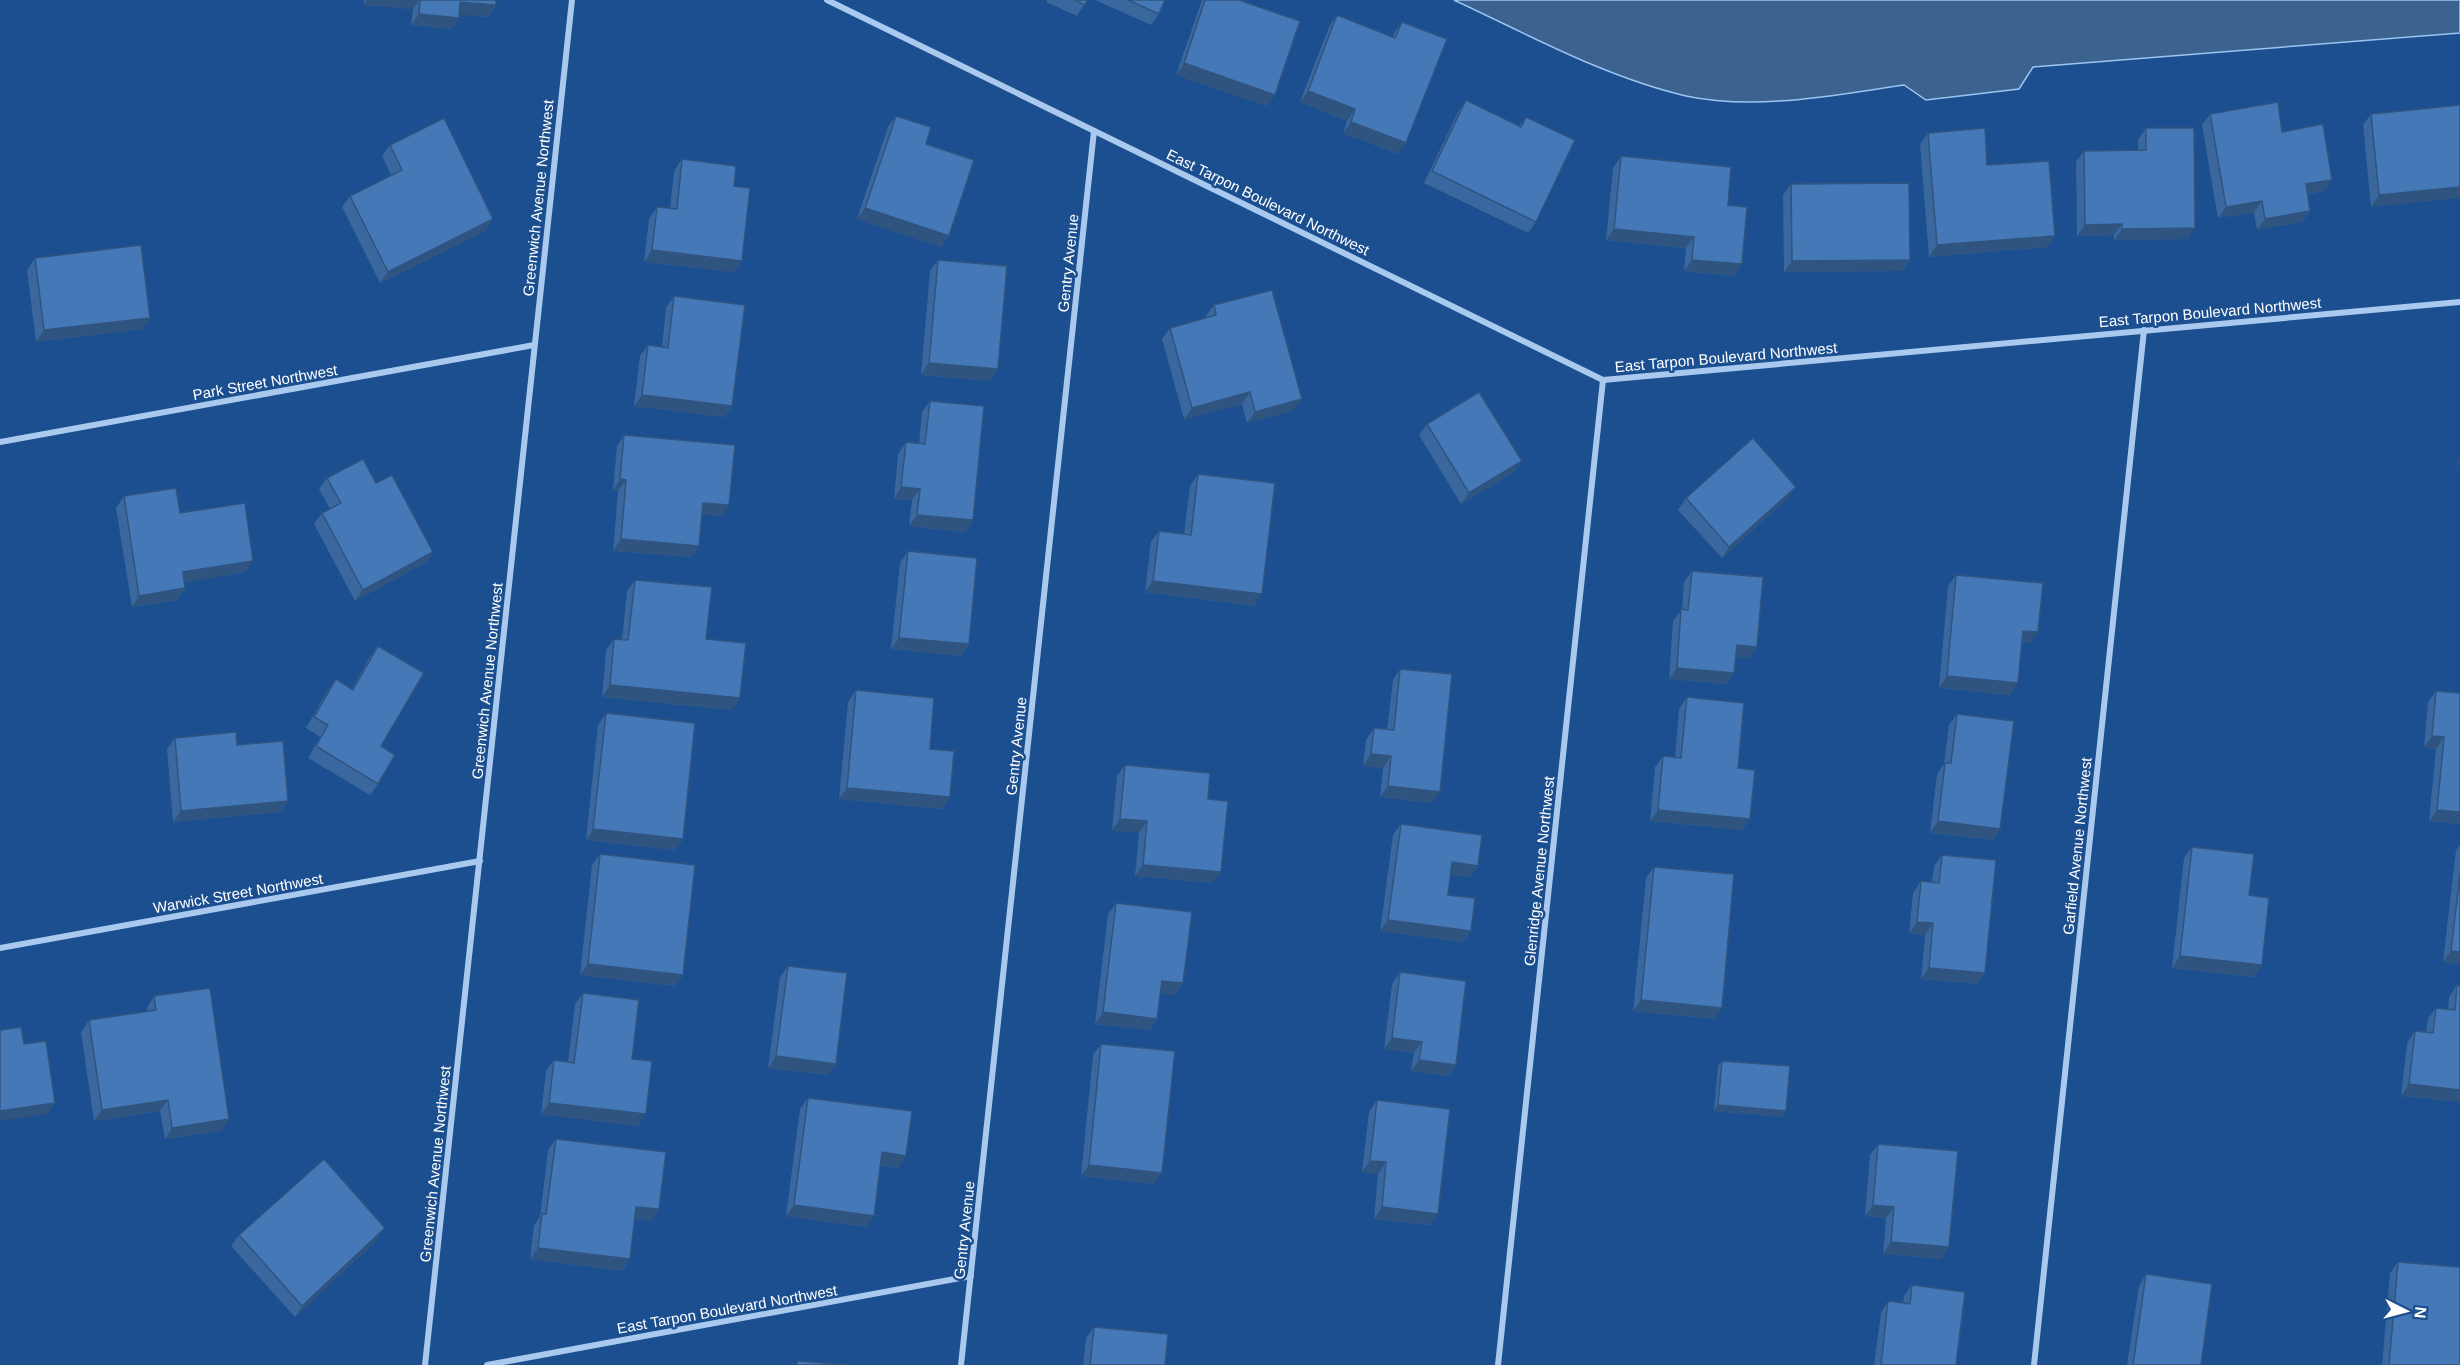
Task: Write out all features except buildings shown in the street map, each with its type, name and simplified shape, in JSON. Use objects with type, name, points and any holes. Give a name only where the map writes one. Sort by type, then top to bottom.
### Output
[{"type":"street","name":"Greenwich Avenue Northwest","points":[[425,1365],[572,0]]},
{"type":"street","name":"East Tarpon Boulevard Northwest","points":[[828,0],[1603,380],[2460,302]]},
{"type":"street","name":"Gentry Avenue","points":[[961,1365],[1094,130]]},
{"type":"street","name":"Garfield Avenue Northwest","points":[[2034,1365],[2144,330]]},
{"type":"street","name":"Park Street Northwest","points":[[0,442],[534,345]]},
{"type":"street","name":"Glenridge Avenue Northwest","points":[[1498,1365],[1603,380]]},
{"type":"street","name":"Warwick Street Northwest","points":[[0,948],[480,861]]},
{"type":"street","name":"East Tarpon Boulevard Northwest","points":[[487,1365],[971,1276]]},
{"type":"water","points":[[1454,0],[2460,0],[2460,33],[2033,67],[2019,89],[1926,100],[1904,85],[1795,100],[1740,102],[1686,96],[1626,78],[1568,54]]}]
